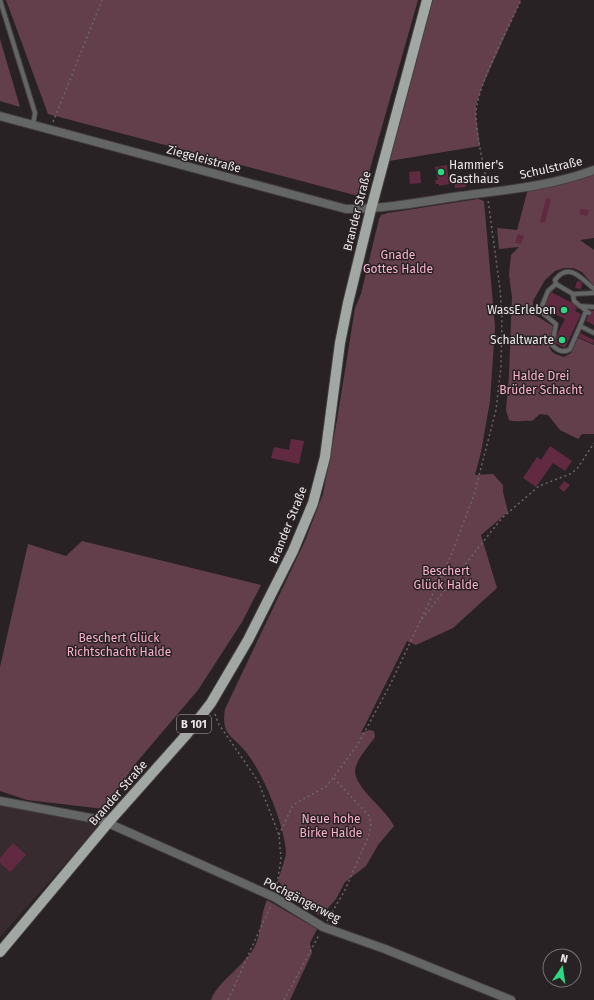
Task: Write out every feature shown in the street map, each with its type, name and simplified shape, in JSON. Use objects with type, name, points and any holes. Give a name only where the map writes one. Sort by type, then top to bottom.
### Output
[{"type":"main road","name":"Brander Straße","points":[[0,952],[108,823],[187,734],[211,703],[252,633],[293,551],[313,503],[325,457],[344,323],[371,209],[427,0]]},
{"type":"street","name":"Ziegeleistraße","points":[[0,116],[346,209],[371,209]]},
{"type":"street","name":"Schulstraße","points":[[371,209],[487,193],[573,178],[594,170]]},
{"type":"street","name":"Pochgängerweg","points":[[0,801],[43,810],[95,818],[108,823],[274,898],[323,927],[385,949],[511,1000]]},
{"type":"lane","points":[[0,0],[34,113],[33,124]]},
{"type":"lane","points":[[573,294],[574,301],[588,312],[570,349],[566,352],[560,351],[552,345],[556,324],[540,311],[548,291],[556,284],[555,280],[559,275],[566,272],[573,272],[594,289]]},
{"type":"lane","points":[[556,284],[573,294],[594,293]]},
{"type":"lane","points":[[579,306],[594,307]]},
{"type":"lane","points":[[580,326],[594,333]]},
{"type":"path","points":[[50,130],[102,0]]},
{"type":"path","points":[[279,834],[293,805],[327,786],[358,744],[390,685],[420,622],[452,553],[474,495],[496,410],[501,366],[502,316],[476,117],[476,105],[482,87],[521,0]]},
{"type":"path","points":[[420,622],[502,518],[539,486],[570,474],[577,469],[594,444]]},
{"type":"path","points":[[211,703],[218,723],[258,781],[279,834],[282,848],[280,872],[274,898],[228,1000]]},
{"type":"path","points":[[284,1000],[323,927],[345,890],[369,835],[371,825],[369,816],[333,778]]},
{"type":"shaded area","points":[[0,803],[93,823],[98,827],[0,937]]},
{"type":"green space","points":[[6,0],[418,0],[362,197],[48,114]]},
{"type":"green space","points":[[427,0],[521,0],[482,87],[476,105],[480,146],[383,162]]},
{"type":"green space","points":[[0,39],[20,107],[0,101]]},
{"type":"green space","name":"Halde Drei Brüder Schacht","points":[[594,174],[594,238],[580,240],[594,250],[594,286],[582,272],[573,268],[564,268],[555,271],[545,280],[533,301],[533,314],[553,326],[549,345],[552,352],[564,357],[571,353],[578,338],[594,345],[594,434],[582,434],[578,439],[560,430],[548,415],[540,414],[532,421],[509,420],[506,410],[512,297],[509,275],[511,255],[519,247],[499,249],[497,228],[517,230],[528,189],[557,185]]},
{"type":"green space","points":[[478,199],[484,201],[495,327],[490,401],[481,452],[475,475],[493,474],[503,485],[503,492],[508,512],[481,535],[497,588],[453,628],[416,645],[407,641],[361,733],[369,730],[374,731],[375,737],[360,758],[356,766],[355,773],[363,789],[390,819],[394,826],[378,845],[366,866],[345,882],[336,899],[321,916],[291,896],[278,881],[286,851],[277,813],[266,785],[253,761],[241,746],[228,734],[224,724],[225,709],[305,541],[323,494],[337,420],[355,308],[361,294],[379,219],[381,215],[388,213]]},
{"type":"green space","name":"Beschert Glück Richtschacht Halde","points":[[82,541],[261,585],[242,622],[198,690],[136,763],[104,809],[27,800],[0,791],[0,667],[28,544],[66,556]]},
{"type":"green space","points":[[267,900],[317,929],[310,943],[312,953],[290,1000],[211,1000],[214,993],[243,962],[257,943]]},
{"type":"building","name":"Hammer's Gasthaus","points":[[447,165],[449,184],[439,186],[439,184],[436,184],[435,180],[438,180],[435,167]]},
{"type":"building","points":[[420,171],[421,183],[410,184],[409,172]]},
{"type":"building","points":[[464,176],[466,187],[455,188],[454,178]]},
{"type":"building","points":[[546,198],[551,199],[545,223],[540,222]]},
{"type":"building","points":[[581,209],[589,210],[587,216],[579,214]]},
{"type":"building","points":[[518,234],[524,236],[521,244],[515,243]]},
{"type":"building","points":[[577,281],[582,282],[581,289],[575,288]]},
{"type":"building","points":[[551,292],[578,306],[575,311],[581,314],[565,348],[553,342],[565,319],[543,309]]},
{"type":"building","points":[[590,310],[594,311],[594,325],[586,321]]},
{"type":"building","points":[[580,333],[594,340],[593,344],[578,337]]},
{"type":"building","points":[[291,439],[304,441],[299,464],[271,458],[274,447],[289,450]]},
{"type":"building","points":[[550,446],[572,461],[565,471],[553,463],[536,487],[523,478],[537,457],[541,460]]},
{"type":"building","points":[[564,481],[570,485],[564,492],[559,488]]},
{"type":"building","points":[[13,843],[26,855],[10,872],[0,863],[0,858]]},
{"type":"place","name":"Hammer's Gasthaus","points":[[441,172]]},
{"type":"place","name":"WassErleben","points":[[564,310]]},
{"type":"place","name":"Schaltwarte","points":[[562,340]]},
{"type":"park label","name":"Gnade Gottes Halde","points":[[398,262]]},
{"type":"park label","name":"Beschert Glück Halde","points":[[446,578]]},
{"type":"park label","name":"Neue hohe Birke Halde","points":[[331,826]]}]
